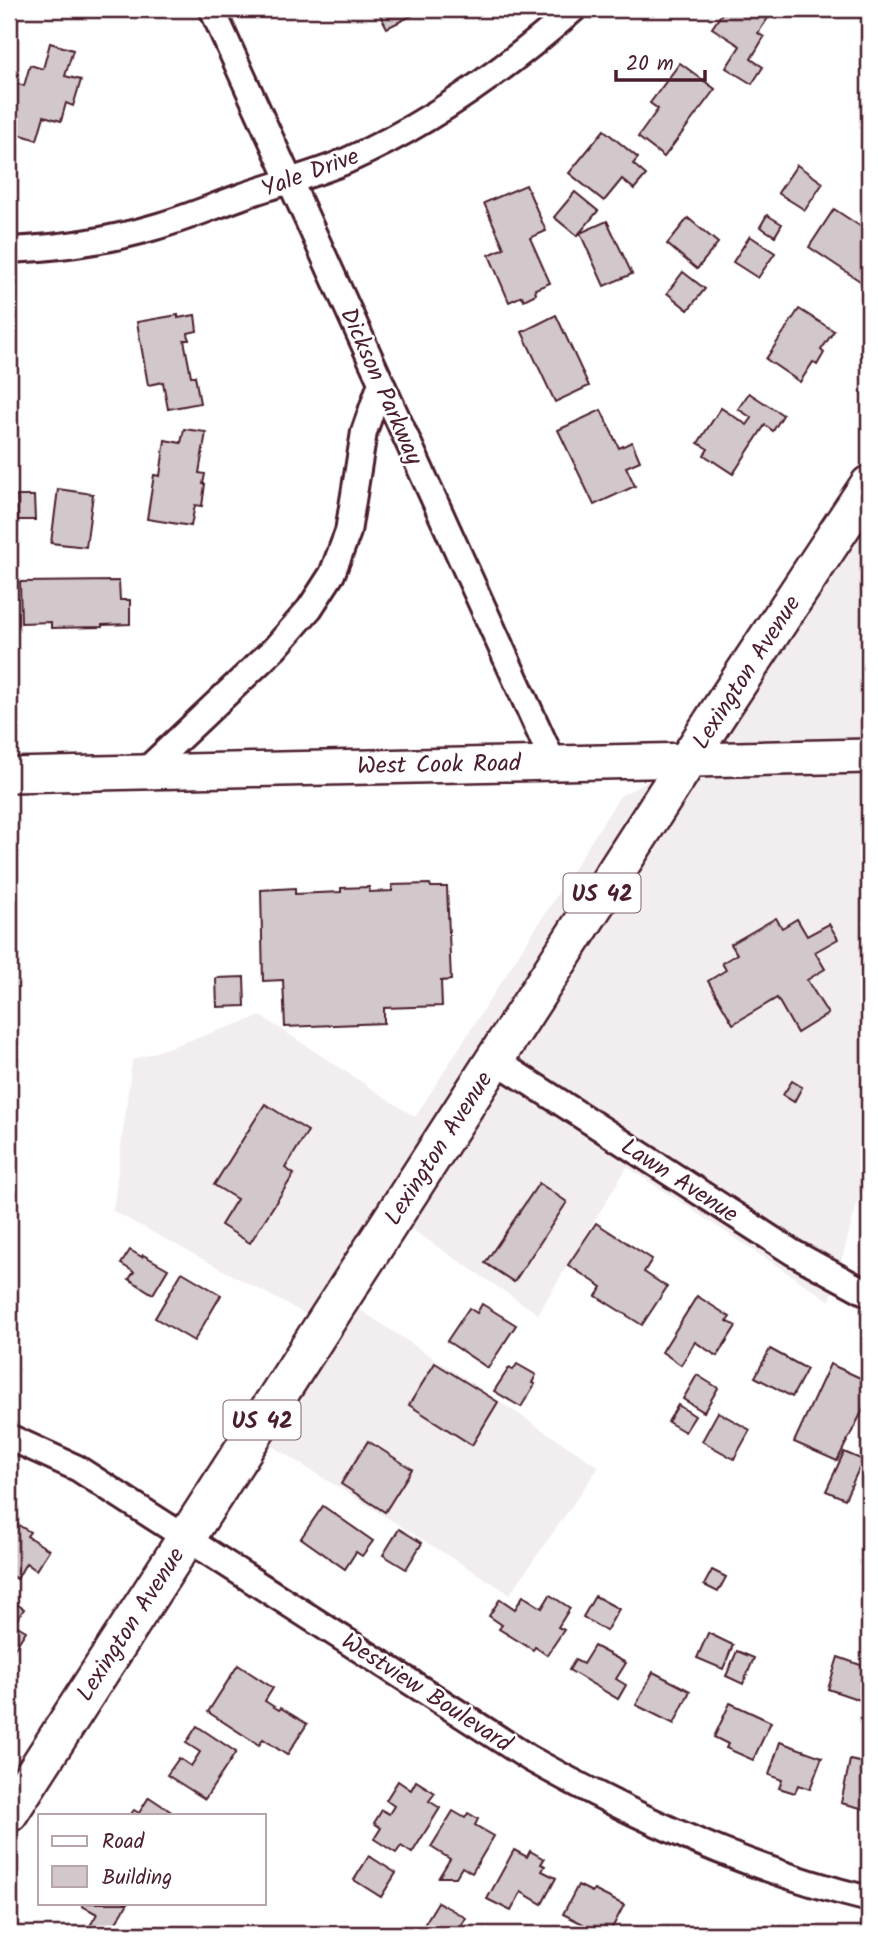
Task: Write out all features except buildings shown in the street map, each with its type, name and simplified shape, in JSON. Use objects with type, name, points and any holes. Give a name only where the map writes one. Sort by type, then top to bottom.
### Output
[{"type":"main road","name":"Lexington Avenue","points":[[9,1813],[869,485]]},
{"type":"main road","name":"West Cook Road","points":[[9,775],[869,756]]},
{"type":"street","name":"Dickson Parkway","points":[[212,9],[553,762]]},
{"type":"street","name":"Yale Drive","points":[[9,250],[96,241],[155,227],[344,162],[416,127],[515,59],[574,9]]},
{"type":"street","points":[[144,772],[276,647],[310,608],[332,574],[348,532],[364,432],[381,383]]},
{"type":"street","name":"Lawn Avenue","points":[[495,1060],[792,1252],[869,1294]]},
{"type":"street","name":"Westview Boulevard","points":[[9,1437],[77,1468],[528,1758],[581,1787],[688,1838],[742,1860],[869,1899]]},
{"type":"shaded area","points":[[869,493],[869,1162],[830,1301],[627,1167],[538,1314],[411,1229],[359,1309],[599,1467],[510,1594],[251,1433],[320,1322],[113,1211],[132,1060],[261,1016],[415,1117],[620,796],[690,759]]}]
